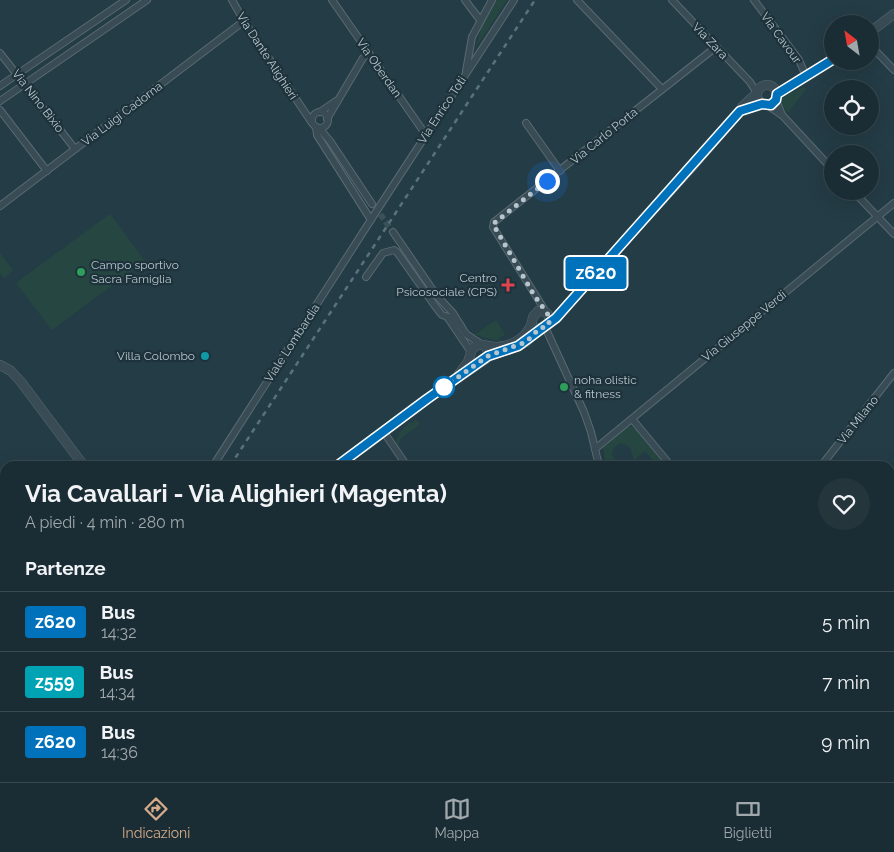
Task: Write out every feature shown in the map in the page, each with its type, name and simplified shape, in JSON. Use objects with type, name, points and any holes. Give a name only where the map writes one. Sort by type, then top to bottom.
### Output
[{"type":"street","points":[[0,86],[126,0]]},
{"type":"street","name":"Via Dante Alighieri","points":[[232,0],[303,111],[330,141],[372,204]]},
{"type":"street","name":"Via Oberdan","points":[[332,0],[426,135]]},
{"type":"street","points":[[465,0],[480,20]]},
{"type":"street","points":[[466,75],[472,37],[492,0]]},
{"type":"street","name":"Via Enrico Toti","points":[[371,220],[514,0]]},
{"type":"street","points":[[577,0],[662,89]]},
{"type":"street","name":"Via Zara","points":[[672,0],[758,91]]},
{"type":"street","name":"Via Cavour","points":[[754,0],[799,60],[806,76]]},
{"type":"street","points":[[0,101],[143,1]]},
{"type":"street","points":[[879,25],[894,14]]},
{"type":"street","name":"Via Luigi Cadorna","points":[[0,206],[244,21]]},
{"type":"street","points":[[75,34],[83,44]]},
{"type":"street","name":"Via Carlo Porta","points":[[547,313],[534,295],[493,224],[716,47]]},
{"type":"street","name":"Via Nino Bixio","points":[[0,53],[75,149]]},
{"type":"street","points":[[337,100],[312,118],[316,126],[325,126],[337,100],[363,58],[369,53]]},
{"type":"street","points":[[879,54],[894,70]]},
{"type":"street","points":[[740,111],[772,104],[776,94],[824,65]]},
{"type":"street","points":[[437,296],[448,317],[477,361],[526,342],[556,318],[692,166],[740,111],[742,106],[766,84],[776,94],[783,116]]},
{"type":"street","points":[[758,91],[757,100],[783,116],[824,160]]},
{"type":"street","points":[[0,110],[47,171]]},
{"type":"street","name":"Via Dante Alighieri","points":[[303,111],[319,113]]},
{"type":"street","points":[[319,113],[325,114],[327,121]]},
{"type":"street","name":"Via Dante Alighieri","points":[[327,121],[330,141]]},
{"type":"street","points":[[526,123],[560,171]]},
{"type":"street","name":"Via Dante Alighieri","points":[[316,126],[317,135],[371,220]]},
{"type":"street","points":[[862,200],[894,234]]},
{"type":"street","name":"Via Giuseppe Verdi","points":[[595,449],[894,203]]},
{"type":"street","name":"Viale Lombardia","points":[[216,461],[371,220]]},
{"type":"street","points":[[344,461],[454,380],[486,359],[488,351],[483,345],[466,334],[393,232]]},
{"type":"street","points":[[366,277],[383,253],[394,250],[442,315],[452,318],[461,326]]},
{"type":"street","points":[[454,380],[465,367],[474,347],[508,345],[528,332],[536,312],[547,313],[565,307]]},
{"type":"street","points":[[533,322],[536,327],[545,326],[550,320],[547,313]]},
{"type":"street","points":[[545,326],[584,412],[598,461]]},
{"type":"street","points":[[0,365],[11,371],[21,382],[80,461]]},
{"type":"street","name":"Via Milano","points":[[825,461],[894,372]]},
{"type":"street","points":[[632,419],[667,461]]},
{"type":"street","points":[[383,432],[403,461]]},
{"type":"green space","points":[[497,0],[507,0],[476,47],[482,25]]},
{"type":"green space","points":[[804,87],[806,89],[788,113],[782,105],[782,98]]},
{"type":"green space","name":"Campo sportivo Sacra Famiglia","points":[[110,214],[145,261],[52,330],[16,283]]},
{"type":"green space","points":[[0,253],[13,270],[4,278],[0,273]]},
{"type":"green space","points":[[496,320],[505,335],[498,338],[499,341],[472,334],[477,333]]},
{"type":"green space","points":[[416,420],[420,424],[400,439],[399,447],[396,441],[400,432],[410,422],[412,423]]},
{"type":"green space","points":[[626,427],[632,427],[661,461],[654,461],[645,451],[634,460],[630,447],[621,443],[614,447],[612,454],[616,461],[605,461],[603,448]]},
{"type":"tunnel","points":[[375,207],[393,232]]},
{"type":"railway","points":[[233,461],[535,0]]},
{"type":"bus line","name":"z620","points":[[344,461],[488,356],[501,353],[526,342],[540,328],[546,327],[740,111],[762,104],[771,105],[776,100],[777,94],[824,66]]},
{"type":"place","name":"Campo sportivo Sacra Famiglia","points":[[81,272]]},
{"type":"place","name":"Centro Psicosociale (CPS)","points":[[508,285]]},
{"type":"place","name":"Villa Colombo","points":[[205,356]]},
{"type":"place","name":"noha olistic & fitness","points":[[564,387]]},
{"type":"route","points":[[444,387],[488,356],[501,353],[526,342],[540,328],[546,327],[549,324],[548,313],[534,295],[493,227],[494,222],[547,181]]}]
